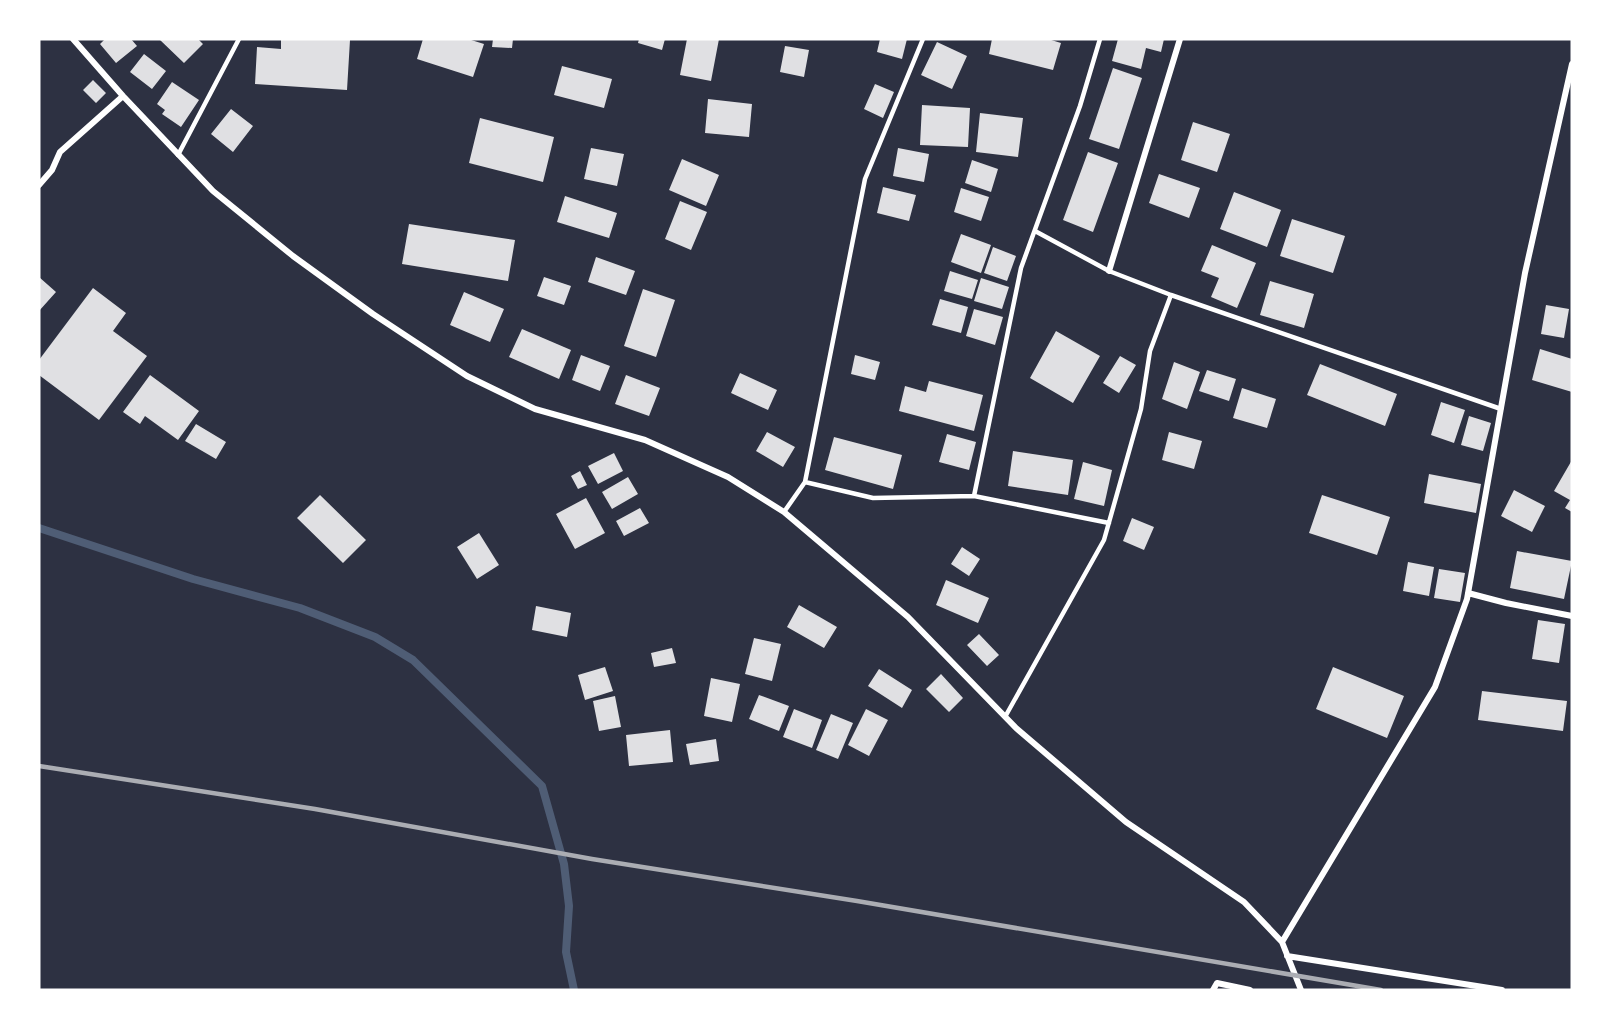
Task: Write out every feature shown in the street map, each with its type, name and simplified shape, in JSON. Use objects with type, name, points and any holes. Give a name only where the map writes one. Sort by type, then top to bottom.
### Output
[{"type":"street","points":[[73,39],[123,96],[213,191],[293,256],[467,376],[535,409],[645,440],[728,477],[784,512],[908,617],[1005,717],[1126,822],[1244,902],[1282,942],[1301,990]]},
{"type":"street","points":[[1109,271],[1180,39]]},
{"type":"street","points":[[1282,942],[1435,687],[1468,592],[1525,273],[1572,63]]},
{"type":"street","points":[[39,184],[52,170],[60,152],[123,96]]},
{"type":"street","points":[[1468,592],[1506,603],[1572,616]]},
{"type":"street","points":[[1287,956],[1502,990]]},
{"type":"street","points":[[1213,990],[1217,983],[1250,990]]},
{"type":"lane","points":[[178,155],[239,39]]},
{"type":"lane","points":[[784,512],[806,482],[865,179],[923,39]]},
{"type":"lane","points":[[974,496],[1021,268],[1080,106],[1100,39]]},
{"type":"lane","points":[[1035,231],[1109,271],[1171,296],[1501,409]]},
{"type":"lane","points":[[1005,717],[1104,540],[1141,409],[1150,351],[1171,296]]},
{"type":"lane","points":[[806,482],[873,498],[974,496],[1109,523]]},
{"type":"building","points":[[105,39],[131,39],[137,46],[116,63],[100,44]]},
{"type":"building","points":[[159,39],[198,39],[203,44],[184,63]]},
{"type":"building","points":[[281,39],[350,40],[347,90],[255,84],[257,47],[281,49]]},
{"type":"building","points":[[423,39],[468,39],[484,44],[473,77],[417,59]]},
{"type":"building","points":[[493,39],[513,39],[512,48],[492,47]]},
{"type":"building","points":[[639,39],[665,39],[662,50],[638,43]]},
{"type":"building","points":[[687,39],[719,39],[711,81],[680,75]]},
{"type":"building","points":[[880,39],[907,39],[902,59],[877,52]]},
{"type":"building","points":[[992,39],[1048,39],[1061,43],[1053,70],[989,54]]},
{"type":"building","points":[[1118,39],[1164,39],[1161,52],[1146,48],[1141,69],[1112,61]]},
{"type":"building","points":[[937,42],[967,56],[952,89],[921,75]]},
{"type":"building","points":[[785,46],[809,50],[804,77],[780,72]]},
{"type":"building","points":[[144,54],[166,71],[152,89],[130,72]]},
{"type":"building","points":[[562,66],[612,79],[604,108],[554,95]]},
{"type":"building","points":[[1113,68],[1142,78],[1119,149],[1089,139]]},
{"type":"building","points":[[93,80],[106,93],[96,103],[83,90]]},
{"type":"building","points":[[172,82],[199,100],[181,127],[162,114],[165,110],[157,104]]},
{"type":"building","points":[[875,84],[894,92],[883,118],[864,109]]},
{"type":"building","points":[[708,99],[752,104],[749,137],[705,133]]},
{"type":"building","points":[[922,105],[970,108],[968,147],[920,145]]},
{"type":"building","points":[[231,109],[253,126],[233,152],[211,134]]},
{"type":"building","points":[[980,113],[1023,118],[1018,157],[976,152]]},
{"type":"building","points":[[480,118],[554,137],[543,182],[469,163]]},
{"type":"building","points":[[1193,122],[1230,134],[1217,172],[1181,160]]},
{"type":"building","points":[[591,148],[624,154],[617,186],[584,179]]},
{"type":"building","points":[[898,148],[929,154],[924,182],[893,176]]},
{"type":"building","points":[[1088,152],[1118,163],[1093,232],[1063,220]]},
{"type":"building","points":[[682,159],[719,175],[706,206],[669,190]]},
{"type":"building","points":[[972,160],[998,169],[991,192],[965,183]]},
{"type":"building","points":[[1159,174],[1200,188],[1189,218],[1149,203]]},
{"type":"building","points":[[883,187],[916,195],[909,221],[877,213]]},
{"type":"building","points":[[961,188],[989,197],[981,221],[954,212]]},
{"type":"building","points":[[1234,192],[1281,210],[1267,247],[1220,229]]},
{"type":"building","points":[[565,196],[617,213],[609,238],[557,222]]},
{"type":"building","points":[[680,201],[707,212],[691,250],[665,239]]},
{"type":"building","points":[[1292,219],[1345,236],[1333,273],[1280,256]]},
{"type":"building","points":[[409,224],[515,240],[508,281],[402,264]]},
{"type":"building","points":[[961,234],[991,245],[981,273],[951,262]]},
{"type":"building","points":[[1212,245],[1256,263],[1237,308],[1211,297],[1219,278],[1201,271]]},
{"type":"building","points":[[993,247],[1016,256],[1007,281],[984,273]]},
{"type":"building","points":[[596,257],[635,271],[626,295],[588,282]]},
{"type":"building","points":[[950,271],[978,280],[972,299],[944,291]]},
{"type":"building","points":[[39,277],[56,292],[39,311]]},
{"type":"building","points":[[544,277],[571,286],[564,305],[537,296]]},
{"type":"building","points":[[981,278],[1009,287],[1002,309],[974,301]]},
{"type":"building","points":[[1270,281],[1314,294],[1304,328],[1260,315]]},
{"type":"building","points":[[93,288],[126,313],[113,331],[147,356],[99,420],[39,375],[39,360]]},
{"type":"building","points":[[643,289],[675,300],[656,357],[624,346]]},
{"type":"building","points":[[464,292],[504,309],[490,342],[450,325]]},
{"type":"building","points":[[940,299],[968,307],[961,333],[932,325]]},
{"type":"building","points":[[1546,305],[1569,309],[1564,338],[1541,334]]},
{"type":"building","points":[[974,309],[1003,317],[995,345],[966,336]]},
{"type":"building","points":[[522,329],[571,350],[559,379],[509,357]]},
{"type":"building","points":[[1056,331],[1100,356],[1073,403],[1030,378]]},
{"type":"building","points":[[1540,349],[1572,359],[1572,392],[1532,380]]},
{"type":"building","points":[[581,355],[610,366],[600,391],[572,380]]},
{"type":"building","points":[[855,355],[880,362],[875,380],[851,374]]},
{"type":"building","points":[[1120,356],[1136,365],[1119,393],[1103,383]]},
{"type":"building","points":[[1174,362],[1200,372],[1187,409],[1162,399]]},
{"type":"building","points":[[1320,364],[1397,394],[1385,426],[1307,395]]},
{"type":"building","points":[[1207,370],[1236,379],[1229,401],[1199,391]]},
{"type":"building","points":[[740,373],[777,390],[768,410],[731,393]]},
{"type":"building","points":[[150,375],[199,411],[178,440],[145,416],[140,424],[123,412]]},
{"type":"building","points":[[626,375],[660,388],[649,416],[615,404]]},
{"type":"building","points":[[929,381],[983,395],[974,431],[899,411],[905,386],[926,392]]},
{"type":"building","points":[[1242,388],[1276,399],[1267,428],[1233,418]]},
{"type":"building","points":[[1441,402],[1465,410],[1454,443],[1431,435]]},
{"type":"building","points":[[1469,416],[1491,423],[1483,451],[1461,445]]},
{"type":"building","points":[[196,424],[226,442],[216,459],[185,441]]},
{"type":"building","points":[[767,432],[795,447],[783,467],[756,451]]},
{"type":"building","points":[[1169,432],[1202,441],[1194,469],[1162,460]]},
{"type":"building","points":[[947,434],[976,442],[969,470],[939,462]]},
{"type":"building","points":[[834,437],[902,455],[893,489],[825,470]]},
{"type":"building","points":[[1013,451],[1073,460],[1068,495],[1008,486]]},
{"type":"building","points":[[614,453],[623,471],[598,484],[588,466]]},
{"type":"building","points":[[1572,460],[1572,512],[1565,508],[1570,500],[1554,491]]},
{"type":"building","points":[[1083,462],[1112,470],[1104,506],[1074,499]]},
{"type":"building","points":[[580,471],[587,485],[578,489],[571,476]]},
{"type":"building","points":[[1429,474],[1481,484],[1476,513],[1424,503]]},
{"type":"building","points":[[628,477],[638,494],[612,509],[602,492]]},
{"type":"building","points":[[1514,490],[1545,506],[1532,532],[1501,516]]},
{"type":"building","points":[[320,495],[366,540],[343,563],[297,518]]},
{"type":"building","points":[[1322,495],[1390,517],[1377,555],[1309,533]]},
{"type":"building","points":[[586,498],[605,533],[575,549],[556,514]]},
{"type":"building","points":[[640,508],[649,523],[624,536],[616,521]]},
{"type":"building","points":[[1132,518],[1154,527],[1144,550],[1123,541]]},
{"type":"building","points":[[479,533],[499,565],[477,579],[457,547]]},
{"type":"building","points":[[962,547],[980,559],[969,576],[951,564]]},
{"type":"building","points":[[1517,551],[1572,561],[1564,599],[1510,588]]},
{"type":"building","points":[[1408,562],[1434,567],[1429,596],[1403,591]]},
{"type":"building","points":[[1439,569],[1465,573],[1460,602],[1434,598]]},
{"type":"building","points":[[946,580],[989,598],[978,623],[936,605]]},
{"type":"building","points":[[799,605],[837,627],[824,648],[787,627]]},
{"type":"building","points":[[536,606],[571,613],[567,637],[532,630]]},
{"type":"building","points":[[1538,620],[1565,624],[1559,663],[1532,659]]},
{"type":"building","points":[[979,634],[999,655],[987,666],[967,645]]},
{"type":"building","points":[[754,638],[781,644],[772,681],[745,674]]},
{"type":"building","points":[[672,648],[676,663],[654,667],[651,653]]},
{"type":"building","points":[[605,667],[613,691],[585,700],[578,675]]},
{"type":"building","points":[[1333,667],[1404,696],[1387,738],[1316,709]]},
{"type":"building","points":[[879,669],[912,690],[902,708],[868,686]]},
{"type":"building","points":[[941,674],[963,698],[949,712],[926,689]]},
{"type":"building","points":[[711,678],[740,684],[732,722],[704,716]]},
{"type":"building","points":[[1482,691],[1567,701],[1563,731],[1478,720]]},
{"type":"building","points":[[759,695],[789,706],[779,731],[749,719]]},
{"type":"building","points":[[615,696],[621,727],[599,731],[593,701]]},
{"type":"building","points":[[794,709],[822,720],[812,748],[783,737]]},
{"type":"building","points":[[866,709],[888,720],[869,756],[848,745]]},
{"type":"building","points":[[831,714],[853,723],[838,759],[816,750]]},
{"type":"building","points":[[670,730],[673,762],[629,766],[626,735]]},
{"type":"building","points":[[716,739],[719,761],[690,765],[686,744]]},
{"type":"waterway","points":[[39,528],[193,579],[300,608],[375,637],[413,660],[542,786],[564,864],[569,906],[566,952],[574,990]]},
{"type":"railway","points":[[39,766],[315,809],[592,859],[857,901],[1381,990]]}]
